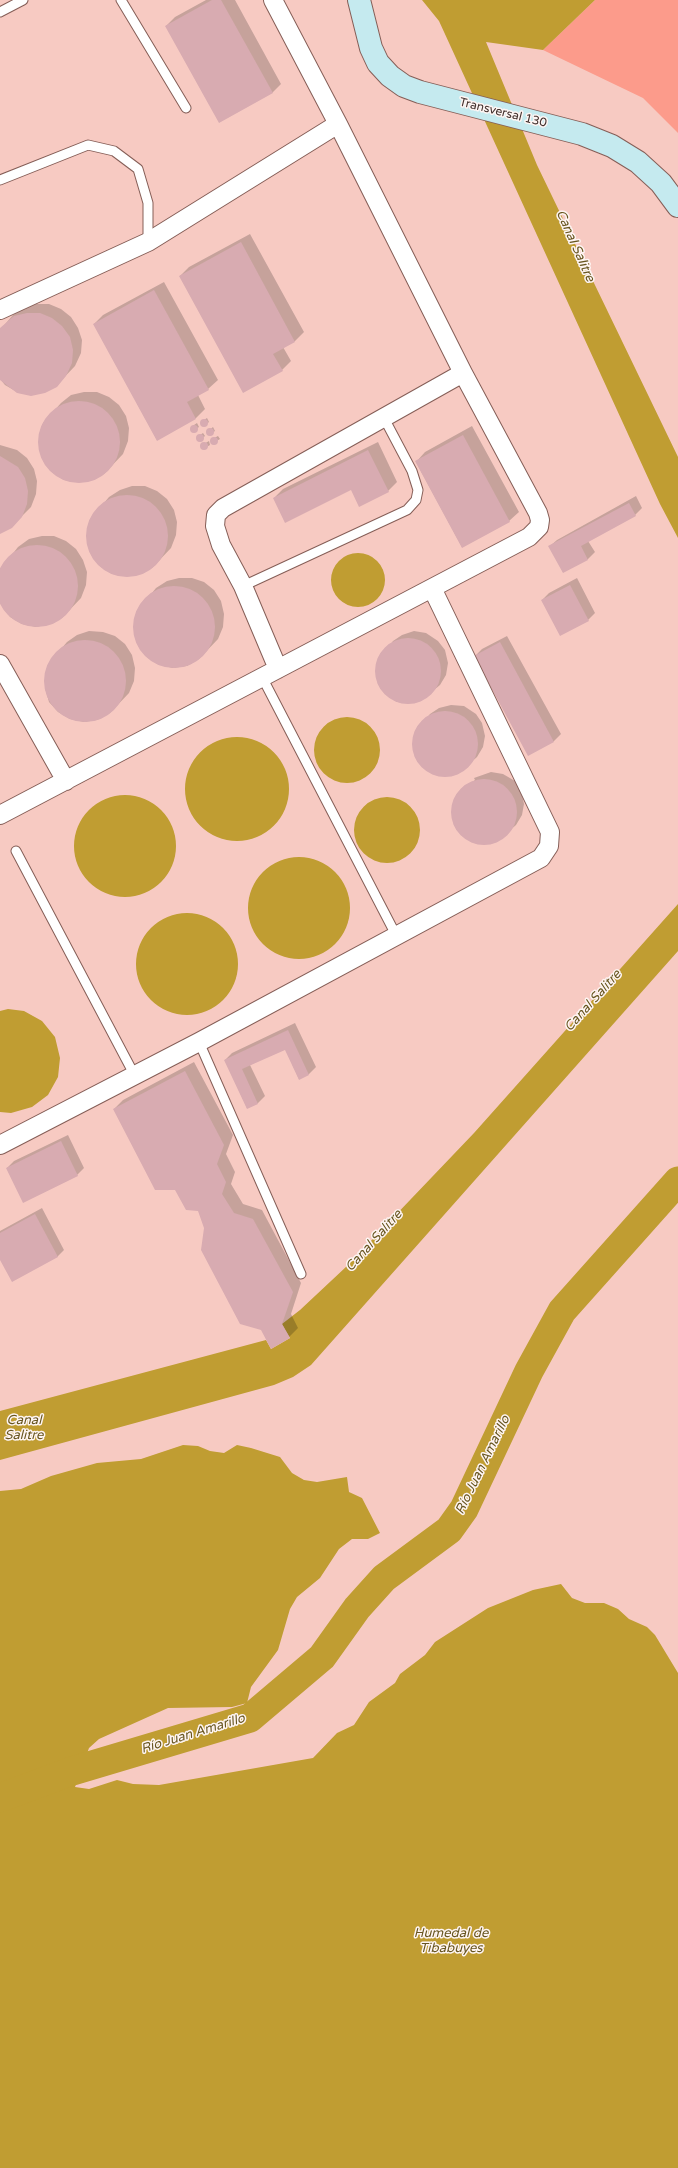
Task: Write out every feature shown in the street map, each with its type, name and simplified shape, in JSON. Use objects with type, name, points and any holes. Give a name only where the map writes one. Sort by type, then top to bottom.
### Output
[{"type":"main road","name":"Transversal 130","points":[[359,0],[371,48],[378,63],[390,76],[404,86],[420,92],[582,134],[612,146],[638,162],[661,183],[678,206]]},
{"type":"street","points":[[0,815],[530,537],[540,527],[538,513],[463,373],[338,124],[273,0]]},
{"type":"street","points":[[0,310],[148,242],[338,124]]},
{"type":"street","points":[[270,673],[243,586],[221,545],[215,526],[216,515],[223,508],[463,373]]},
{"type":"street","points":[[0,1145],[199,1042],[540,858],[550,846],[550,832],[432,588]]},
{"type":"street","points":[[0,664],[66,781]]},
{"type":"lane","points":[[0,12],[23,0]]},
{"type":"lane","points":[[121,0],[186,108]]},
{"type":"lane","points":[[0,180],[88,145],[114,151],[138,169],[148,203],[148,242]]},
{"type":"lane","points":[[243,586],[407,510],[416,500],[418,490],[412,471],[384,418]]},
{"type":"lane","points":[[270,673],[396,935]]},
{"type":"lane","points":[[16,851],[135,1076]]},
{"type":"lane","points":[[199,1042],[301,1274]]},
{"type":"shaded area","points":[[595,0],[678,0],[678,133],[643,98],[543,50]]},
{"type":"water","name":"Canal Salitre","points":[[422,0],[595,0],[543,50],[486,42],[537,165],[678,457],[678,538],[660,504],[439,21]]},
{"type":"water","points":[[358,553],[368,555],[377,561],[383,570],[385,580],[383,590],[377,599],[368,605],[358,607],[348,605],[339,599],[333,590],[331,580],[333,570],[339,561],[348,555]]},
{"type":"water","points":[[347,717],[360,720],[370,727],[377,737],[380,750],[377,763],[370,773],[360,780],[347,783],[334,780],[324,773],[317,763],[314,750],[317,737],[324,727],[334,720]]},
{"type":"water","points":[[237,737],[257,741],[266,746],[280,760],[285,769],[289,789],[285,809],[280,818],[266,832],[257,837],[237,841],[217,837],[208,832],[194,818],[189,809],[185,789],[189,769],[194,760],[208,746],[217,741]]},
{"type":"water","points":[[125,795],[145,798],[154,803],[168,817],[173,826],[176,846],[173,866],[168,875],[154,889],[145,894],[125,897],[105,894],[96,889],[82,875],[77,866],[74,846],[77,826],[82,817],[96,803],[105,798]]},
{"type":"water","points":[[387,797],[400,800],[410,807],[417,817],[420,830],[417,843],[410,853],[400,860],[387,863],[374,860],[364,853],[357,843],[354,830],[357,817],[364,807],[374,800]]},
{"type":"water","points":[[299,857],[309,858],[328,865],[342,879],[349,898],[349,918],[342,937],[328,951],[309,958],[299,959],[289,958],[270,951],[256,937],[249,918],[248,908],[249,898],[256,879],[270,865],[289,858]]},
{"type":"water","name":"Canal Salitre","points":[[678,904],[678,951],[311,1365],[293,1377],[274,1385],[0,1460],[0,1411],[266,1340],[271,1349],[290,1338],[282,1324],[300,1310],[347,1266],[474,1133]]},
{"type":"water","points":[[187,913],[207,916],[216,921],[230,935],[235,944],[238,964],[235,984],[230,993],[216,1007],[207,1012],[187,1015],[167,1012],[158,1007],[144,993],[139,984],[136,964],[139,944],[144,935],[158,921],[167,916]]},
{"type":"water","points":[[8,1009],[24,1011],[42,1021],[55,1037],[60,1058],[58,1077],[48,1095],[32,1107],[11,1113],[0,1112],[0,1011]]},
{"type":"water","name":"Humedal de Tibabuyes","points":[[183,1445],[198,1446],[210,1451],[224,1453],[237,1445],[251,1448],[280,1457],[292,1473],[304,1480],[317,1482],[347,1477],[349,1492],[362,1498],[380,1533],[368,1539],[352,1539],[339,1549],[320,1578],[297,1597],[290,1609],[278,1650],[251,1687],[247,1703],[232,1707],[168,1708],[99,1739],[89,1748],[75,1787],[89,1789],[117,1780],[133,1784],[159,1785],[313,1758],[337,1733],[354,1725],[369,1702],[395,1683],[400,1674],[425,1655],[435,1642],[488,1608],[533,1590],[561,1584],[572,1598],[585,1603],[604,1603],[618,1609],[629,1619],[647,1627],[655,1635],[678,1673],[678,2168],[0,2168],[0,1491],[21,1489],[51,1476],[97,1463],[141,1459]]},
{"type":"building","points":[[212,0],[221,0],[273,93],[219,123],[165,26]]},
{"type":"building","points":[[241,242],[295,342],[273,354],[283,371],[243,393],[179,276]]},
{"type":"building","points":[[154,290],[209,390],[187,402],[196,419],[157,441],[93,324]]},
{"type":"building","points":[[27,313],[40,313],[52,318],[62,326],[70,337],[73,350],[72,363],[66,376],[57,387],[45,393],[31,396],[17,393],[0,380],[0,328],[14,316]]},
{"type":"building","points":[[79,401],[95,404],[108,413],[117,426],[120,442],[117,458],[108,471],[95,480],[79,483],[63,480],[50,471],[41,458],[38,442],[41,426],[50,413],[63,404]]},
{"type":"building","points":[[202,419],[206,419],[208,423],[206,427],[202,427],[200,425],[200,421]]},
{"type":"building","points":[[192,425],[196,425],[198,429],[196,433],[192,433],[190,431],[190,427]]},
{"type":"building","points":[[208,428],[212,428],[214,432],[212,436],[208,436],[206,434],[206,430]]},
{"type":"building","points":[[198,434],[202,434],[204,438],[202,442],[198,442],[196,440],[196,436]]},
{"type":"building","points":[[463,435],[510,522],[462,548],[415,461]]},
{"type":"building","points":[[212,437],[216,437],[218,441],[216,445],[212,445],[210,443],[210,439]]},
{"type":"building","points":[[202,442],[206,442],[208,446],[206,450],[202,450],[200,448],[200,444]]},
{"type":"building","points":[[368,450],[389,492],[359,507],[351,490],[285,523],[273,498]]},
{"type":"building","points":[[0,456],[18,467],[25,478],[28,491],[27,504],[22,517],[12,528],[0,534]]},
{"type":"building","points":[[127,495],[143,498],[156,507],[165,520],[168,536],[165,552],[156,565],[143,574],[127,577],[111,574],[98,565],[89,552],[86,536],[89,520],[98,507],[111,498]]},
{"type":"building","points":[[629,503],[636,516],[581,546],[588,560],[563,573],[548,546]]},
{"type":"building","points":[[37,545],[53,548],[66,557],[75,570],[78,586],[75,602],[66,615],[53,624],[37,627],[21,624],[8,615],[-1,602],[-4,586],[-1,570],[8,557],[21,548]]},
{"type":"building","points":[[570,585],[589,621],[560,636],[541,600]]},
{"type":"building","points":[[174,586],[190,589],[203,598],[212,611],[215,627],[212,643],[203,656],[190,665],[174,668],[158,665],[145,656],[136,643],[133,627],[136,611],[145,598],[158,589]]},
{"type":"building","points":[[408,638],[421,641],[431,648],[438,658],[441,671],[438,684],[431,694],[421,701],[408,704],[395,701],[385,694],[378,684],[375,671],[378,658],[385,648],[395,641]]},
{"type":"building","points":[[85,640],[101,643],[114,652],[123,665],[126,681],[123,697],[114,710],[101,719],[85,722],[69,719],[56,710],[47,697],[44,681],[47,665],[56,652],[69,643]]},
{"type":"building","points":[[500,642],[554,742],[528,756],[474,656]]},
{"type":"building","points":[[445,711],[458,714],[468,721],[475,731],[478,744],[475,757],[468,767],[458,774],[445,777],[432,774],[422,767],[415,757],[412,744],[415,731],[422,721],[432,714]]},
{"type":"building","points":[[484,779],[497,782],[507,789],[514,799],[517,812],[514,825],[507,835],[497,842],[484,845],[471,842],[461,835],[454,825],[451,812],[454,799],[461,789],[471,782]]},
{"type":"building","points":[[288,1030],[309,1075],[299,1080],[285,1050],[242,1069],[258,1104],[247,1109],[224,1060]]},
{"type":"building","points":[[185,1071],[224,1145],[217,1164],[226,1182],[222,1194],[234,1213],[253,1219],[293,1292],[282,1324],[290,1338],[271,1349],[261,1330],[240,1324],[201,1250],[204,1228],[198,1211],[186,1210],[175,1190],[155,1190],[113,1109]]},
{"type":"building","points":[[61,1141],[78,1176],[23,1203],[6,1168]]},
{"type":"building","points":[[35,1214],[58,1257],[12,1282],[0,1260],[0,1233]]},
{"type":"waterway","name":"Río Juan Amarillo","points":[[0,1798],[69,1772],[250,1718],[322,1657],[357,1608],[384,1578],[449,1530],[464,1509],[529,1371],[562,1311],[678,1181]]}]
